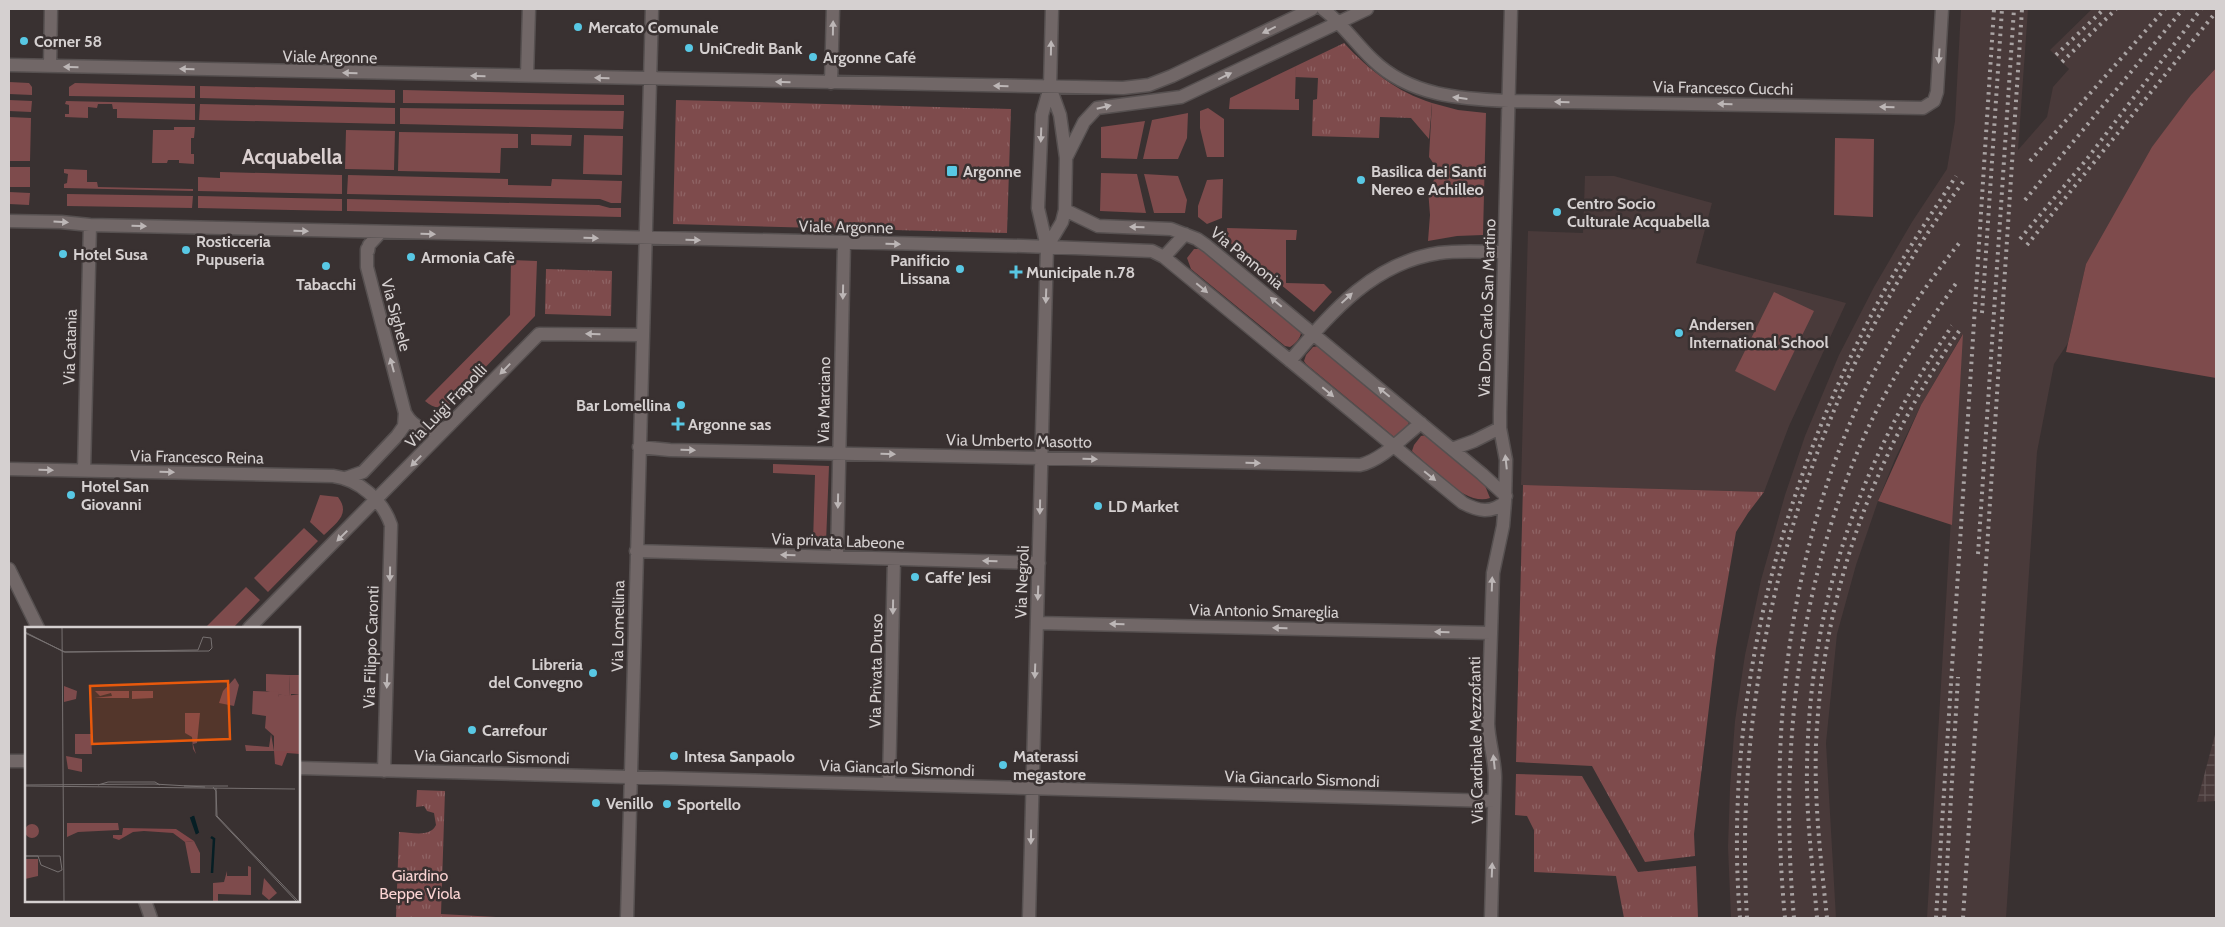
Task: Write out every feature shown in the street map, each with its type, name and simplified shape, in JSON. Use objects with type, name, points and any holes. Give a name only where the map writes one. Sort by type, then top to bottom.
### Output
[{"type":"street","points":[[50,66],[51,9]]},
{"type":"street","points":[[527,76],[529,9]]},
{"type":"street","points":[[644,239],[652,9]]},
{"type":"street","points":[[831,83],[833,9]]},
{"type":"street","points":[[1047,247],[1038,208],[1042,115],[1050,87],[1052,9]]},
{"type":"street","name":"Viale Argonne","points":[[9,65],[1123,88],[1149,85],[1312,9]]},
{"type":"street","name":"Via Francesco Cucchi","points":[[1323,9],[1339,21],[1376,63],[1407,82],[1428,91],[1452,97],[1509,100],[1923,108],[1934,101],[1937,92],[1942,10]]},
{"type":"street","points":[[1066,158],[1084,122],[1089,114],[1097,108],[1181,97],[1367,9]]},
{"type":"street","name":"Via Don Carlo San Martino","points":[[1506,499],[1506,460],[1500,428],[1512,9]]},
{"type":"street","points":[[1047,247],[1062,222],[1065,210],[1066,158],[1060,116],[1050,87]]},
{"type":"street","name":"Via Pannonia","points":[[1065,210],[1090,224],[1098,226],[1159,227],[1185,234],[1208,246],[1452,449],[1506,499]]},
{"type":"street","name":"Viale Argonne","points":[[9,221],[61,222],[90,225],[644,239],[1047,247]]},
{"type":"street","name":"Via Catania","points":[[84,471],[90,225]]},
{"type":"street","name":"Via Sighele","points":[[380,232],[369,244],[368,251],[367,249],[366,267],[404,412]]},
{"type":"street","points":[[1164,257],[1185,234]]},
{"type":"street","name":"Via Lomellina","points":[[627,918],[644,239]]},
{"type":"street","name":"Via Marciano","points":[[837,557],[844,243]]},
{"type":"street","points":[[1047,247],[1075,250],[1152,251],[1164,257],[1392,446],[1463,502],[1476,510],[1497,508],[1506,499]]},
{"type":"street","name":"Via Negroli","points":[[1029,918],[1047,247]]},
{"type":"street","points":[[1290,361],[1354,292],[1372,278],[1395,266],[1420,257],[1442,253],[1504,252]]},
{"type":"street","name":"Via Luigi Frapolli","points":[[251,627],[539,334],[642,335]]},
{"type":"street","points":[[404,412],[413,424],[428,431],[435,431],[450,426]]},
{"type":"street","name":"Via Luigi Frapolli","points":[[346,478],[363,472],[398,436],[404,426],[404,412]]},
{"type":"street","name":"Via Umberto Masotto","points":[[639,447],[679,450],[1360,465],[1370,463],[1379,457],[1421,423]]},
{"type":"street","points":[[1452,449],[1500,428]]},
{"type":"street","name":"Via Francesco Reina","points":[[9,469],[346,478]]},
{"type":"street","points":[[346,478],[358,483],[376,501]]},
{"type":"street","name":"Via Cardinale Mezzofanti","points":[[1491,918],[1495,761],[1488,724],[1493,567],[1501,538],[1506,499]]},
{"type":"street","name":"Via Filippo Caronti","points":[[376,501],[384,508],[391,525],[384,770]]},
{"type":"street","name":"Via privata Labeone","points":[[636,551],[1039,563]]},
{"type":"street","name":"Via Privata Druso","points":[[889,784],[894,559]]},
{"type":"street","points":[[9,569],[38,627]]},
{"type":"street","name":"Via Antonio Smareglia","points":[[1037,623],[1491,632]]},
{"type":"street","points":[[9,761],[25,762]]},
{"type":"street","name":"Via Giancarlo Sismondi","points":[[300,768],[1494,801]]},
{"type":"street","points":[[145,902],[151,918]]},
{"type":"shaded area","points":[[1961,9],[2028,9],[2018,150],[2047,117],[2053,87],[2069,69],[2050,50],[2092,9],[2216,9],[2216,68],[2191,95],[2086,264],[2068,343],[2054,364],[2037,452],[2006,918],[1927,918],[1962,335],[1921,405],[1895,459],[1856,565],[1837,634],[1826,743],[1836,918],[1731,918],[1728,847],[1735,721],[1745,655],[1761,580],[1785,495],[1805,436],[1839,355],[1874,287],[1912,222],[1947,169],[1955,121]]},
{"type":"shaded area","name":"Andersen International School","points":[[1585,176],[1614,176],[1712,203],[1696,263],[1846,303],[1789,426],[1764,492],[1521,485],[1528,231],[1583,233]]},
{"type":"shaded area","points":[[2216,731],[2216,801],[2197,802]]},
{"type":"green space","points":[[1344,43],[1384,79],[1407,93],[1432,103],[1429,139],[1411,118],[1380,117],[1379,138],[1312,136],[1313,100],[1317,99],[1318,78],[1295,77],[1296,66]]},
{"type":"green space","points":[[1296,66],[1295,99],[1299,99],[1299,110],[1229,109],[1230,98]]},
{"type":"green space","points":[[2216,68],[2216,378],[2066,352],[2086,264],[2152,147],[2191,95]]},
{"type":"green space","points":[[9,82],[29,83],[32,87],[32,95],[9,94]]},
{"type":"green space","points":[[75,83],[195,86],[195,98],[69,96],[69,87]]},
{"type":"green space","points":[[200,86],[395,90],[395,103],[200,98]]},
{"type":"green space","points":[[403,90],[624,95],[624,105],[403,103]]},
{"type":"green space","points":[[9,100],[32,101],[31,112],[9,111]]},
{"type":"green space","points":[[676,100],[1011,109],[1007,233],[673,224]]},
{"type":"green space","points":[[66,101],[195,104],[195,120],[117,118],[117,109],[113,109],[112,104],[98,104],[97,108],[88,107],[88,118],[65,117],[65,114],[69,114],[69,105],[65,104]]},
{"type":"green space","points":[[1432,103],[1458,110],[1486,113],[1483,235],[1457,236],[1428,241],[1430,215],[1428,189],[1434,181],[1436,173],[1429,157]]},
{"type":"green space","points":[[200,104],[395,108],[395,124],[199,120]]},
{"type":"green space","points":[[400,108],[624,111],[623,129],[400,124]]},
{"type":"green space","points":[[1208,108],[1224,119],[1224,157],[1207,157],[1200,128],[1200,111]]},
{"type":"green space","points":[[1188,113],[1187,138],[1178,159],[1143,159],[1152,120]]},
{"type":"green space","points":[[9,117],[31,118],[30,161],[9,161]]},
{"type":"green space","points":[[1145,121],[1137,159],[1101,158],[1101,127]]},
{"type":"green space","points":[[174,127],[195,127],[194,138],[191,138],[191,154],[194,154],[194,164],[179,163],[179,160],[168,160],[167,163],[152,163],[153,130],[174,130]]},
{"type":"green space","points":[[346,130],[395,131],[394,170],[345,169]]},
{"type":"green space","points":[[399,132],[518,134],[518,148],[501,148],[500,173],[398,171]]},
{"type":"green space","points":[[531,134],[572,135],[571,146],[531,145]]},
{"type":"green space","points":[[584,135],[623,136],[622,175],[583,174]]},
{"type":"green space","points":[[1835,138],[1874,139],[1873,217],[1834,215]]},
{"type":"green space","points":[[9,167],[30,167],[30,187],[9,187]]},
{"type":"green space","points":[[64,169],[87,170],[87,182],[97,182],[98,187],[193,189],[193,191],[64,188],[64,184],[67,183],[68,174],[64,173]]},
{"type":"green space","points":[[220,172],[342,175],[342,194],[198,191],[198,177],[220,178]]},
{"type":"green space","points":[[1101,173],[1137,174],[1146,213],[1100,211]]},
{"type":"green space","points":[[1144,174],[1178,176],[1187,200],[1185,213],[1154,213]]},
{"type":"green space","points":[[348,175],[508,179],[508,185],[551,186],[552,179],[622,181],[621,203],[611,203],[600,199],[347,194]]},
{"type":"green space","points":[[1223,179],[1222,218],[1207,224],[1198,217],[1198,206],[1207,180]]},
{"type":"green space","points":[[9,192],[30,193],[29,205],[9,204]]},
{"type":"green space","points":[[67,194],[193,196],[192,208],[67,206]]},
{"type":"green space","points":[[198,196],[342,199],[342,211],[198,208]]},
{"type":"green space","points":[[347,199],[599,205],[621,208],[621,217],[347,211]]},
{"type":"green space","points":[[1227,228],[1297,230],[1296,240],[1286,240],[1286,283],[1324,284],[1332,292],[1314,312],[1228,241]]},
{"type":"green space","points":[[1194,249],[1201,249],[1301,332],[1296,343],[1290,347],[1285,346],[1191,269],[1187,258]]},
{"type":"green space","points":[[511,260],[537,261],[535,316],[449,405],[436,407],[431,405],[425,401],[510,315]]},
{"type":"green space","points":[[546,269],[612,271],[611,316],[545,314]]},
{"type":"green space","points":[[1774,292],[1814,311],[1775,391],[1735,371]]},
{"type":"green space","points":[[1963,334],[1952,525],[1878,501],[1921,405]]},
{"type":"green space","points":[[1319,346],[1409,421],[1408,426],[1397,437],[1393,436],[1306,364],[1304,361],[1306,355],[1313,347]]},
{"type":"green space","points":[[1427,435],[1484,483],[1490,498],[1471,497],[1460,492],[1412,451],[1421,436]]},
{"type":"green space","points":[[773,464],[829,466],[826,543],[813,543],[815,475],[773,473]]},
{"type":"green space","points":[[1523,485],[1764,492],[1736,532],[1716,648],[1694,834],[1695,856],[1645,862],[1592,766],[1516,762]]},
{"type":"green space","points":[[320,495],[338,497],[343,508],[340,518],[324,535],[310,522]]},
{"type":"green space","points":[[304,528],[318,541],[268,592],[254,578]]},
{"type":"green space","points":[[246,587],[260,600],[234,627],[206,627]]},
{"type":"green space","points":[[1516,774],[1582,776],[1638,872],[1696,866],[1698,918],[1624,918],[1616,876],[1534,872],[1534,830],[1527,816],[1515,815]]},
{"type":"green space","name":"Giardino Beppe Viola","points":[[417,790],[445,791],[441,914],[496,918],[396,918],[399,832],[425,833],[429,832],[436,825],[434,813],[427,811],[424,806],[416,807]]},
{"type":"railway","points":[[1936,918],[1994,9]]},
{"type":"railway","points":[[1982,313],[2002,9]]},
{"type":"railway","points":[[1978,554],[2014,9]]},
{"type":"railway","points":[[1963,918],[2022,9]]},
{"type":"railway","points":[[2056,55],[2104,9]]},
{"type":"railway","points":[[2062,62],[2116,9]]},
{"type":"railway","points":[[2030,161],[2165,9]]},
{"type":"railway","points":[[2025,200],[2183,9]]},
{"type":"railway","points":[[2020,239],[2087,159],[2201,9]]},
{"type":"railway","points":[[2027,245],[2216,12]]},
{"type":"railway","points":[[1740,918],[1737,839],[1740,760],[1750,681],[1765,604],[1785,527],[1811,452],[1841,379],[1875,308],[1904,257],[1956,176]]},
{"type":"railway","points":[[1747,918],[1745,821],[1752,723],[1768,626],[1791,531],[1823,438],[1862,349],[1909,263],[1963,182]]},
{"type":"railway","points":[[1785,918],[1780,847],[1779,775],[1783,702],[1792,630],[1806,559],[1825,490],[1850,422],[1899,327],[1960,242]]},
{"type":"railway","points":[[1794,918],[1789,801],[1791,742],[1797,684],[1818,570],[1835,513],[1855,458],[1876,412],[1914,345],[1957,282]]},
{"type":"railway","points":[[1817,918],[1809,824],[1807,768],[1810,708],[1818,649],[1830,592],[1846,536],[1866,481],[1891,428],[1919,376],[1952,326]]},
{"type":"railway","points":[[1827,918],[1818,832],[1816,744],[1821,688],[1829,633],[1842,579],[1858,527],[1878,477],[1901,427],[1928,378],[1959,331]]},
{"type":"railway","points":[[1944,918],[1958,677]]},
{"type":"place","name":"Mercato Comunale","points":[[578,27]]},
{"type":"place","name":"Corner 58","points":[[24,41]]},
{"type":"place","name":"UniCredit Bank","points":[[689,48]]},
{"type":"place","name":"Argonne Café","points":[[813,57]]},
{"type":"place","name":"Argonne","points":[[952,171]]},
{"type":"place","name":"Basilica dei Santi Nereo e Achilleo","points":[[1361,180]]},
{"type":"place","name":"Centro Socio Culturale Acquabella","points":[[1557,212]]},
{"type":"place","name":"Rosticceria Pupuseria","points":[[186,250]]},
{"type":"place","name":"Hotel Susa","points":[[63,254]]},
{"type":"place","name":"Armonia Cafè","points":[[411,257]]},
{"type":"place","name":"Tabacchi","points":[[326,266]]},
{"type":"place","name":"Panificio Lissana","points":[[960,269]]},
{"type":"place","name":"Municipale n.78","points":[[1016,272]]},
{"type":"place","name":"Andersen International School","points":[[1679,333]]},
{"type":"place","name":"Bar Lomellina","points":[[681,405]]},
{"type":"place","name":"Argonne sas","points":[[678,424]]},
{"type":"place","name":"Hotel San Giovanni","points":[[71,495]]},
{"type":"place","name":"LD Market","points":[[1098,506]]},
{"type":"place","name":"Caffe' Jesi","points":[[915,577]]},
{"type":"place","name":"Libreria del Convegno","points":[[593,673]]},
{"type":"place","name":"Carrefour","points":[[472,730]]},
{"type":"place","name":"Intesa Sanpaolo","points":[[674,756]]},
{"type":"place","name":"Materassi megastore","points":[[1003,765]]},
{"type":"place","name":"Venillo","points":[[596,803]]},
{"type":"place","name":"Sportello","points":[[667,804]]},
{"type":"district","name":"Acquabella","points":[[292,156]]}]
